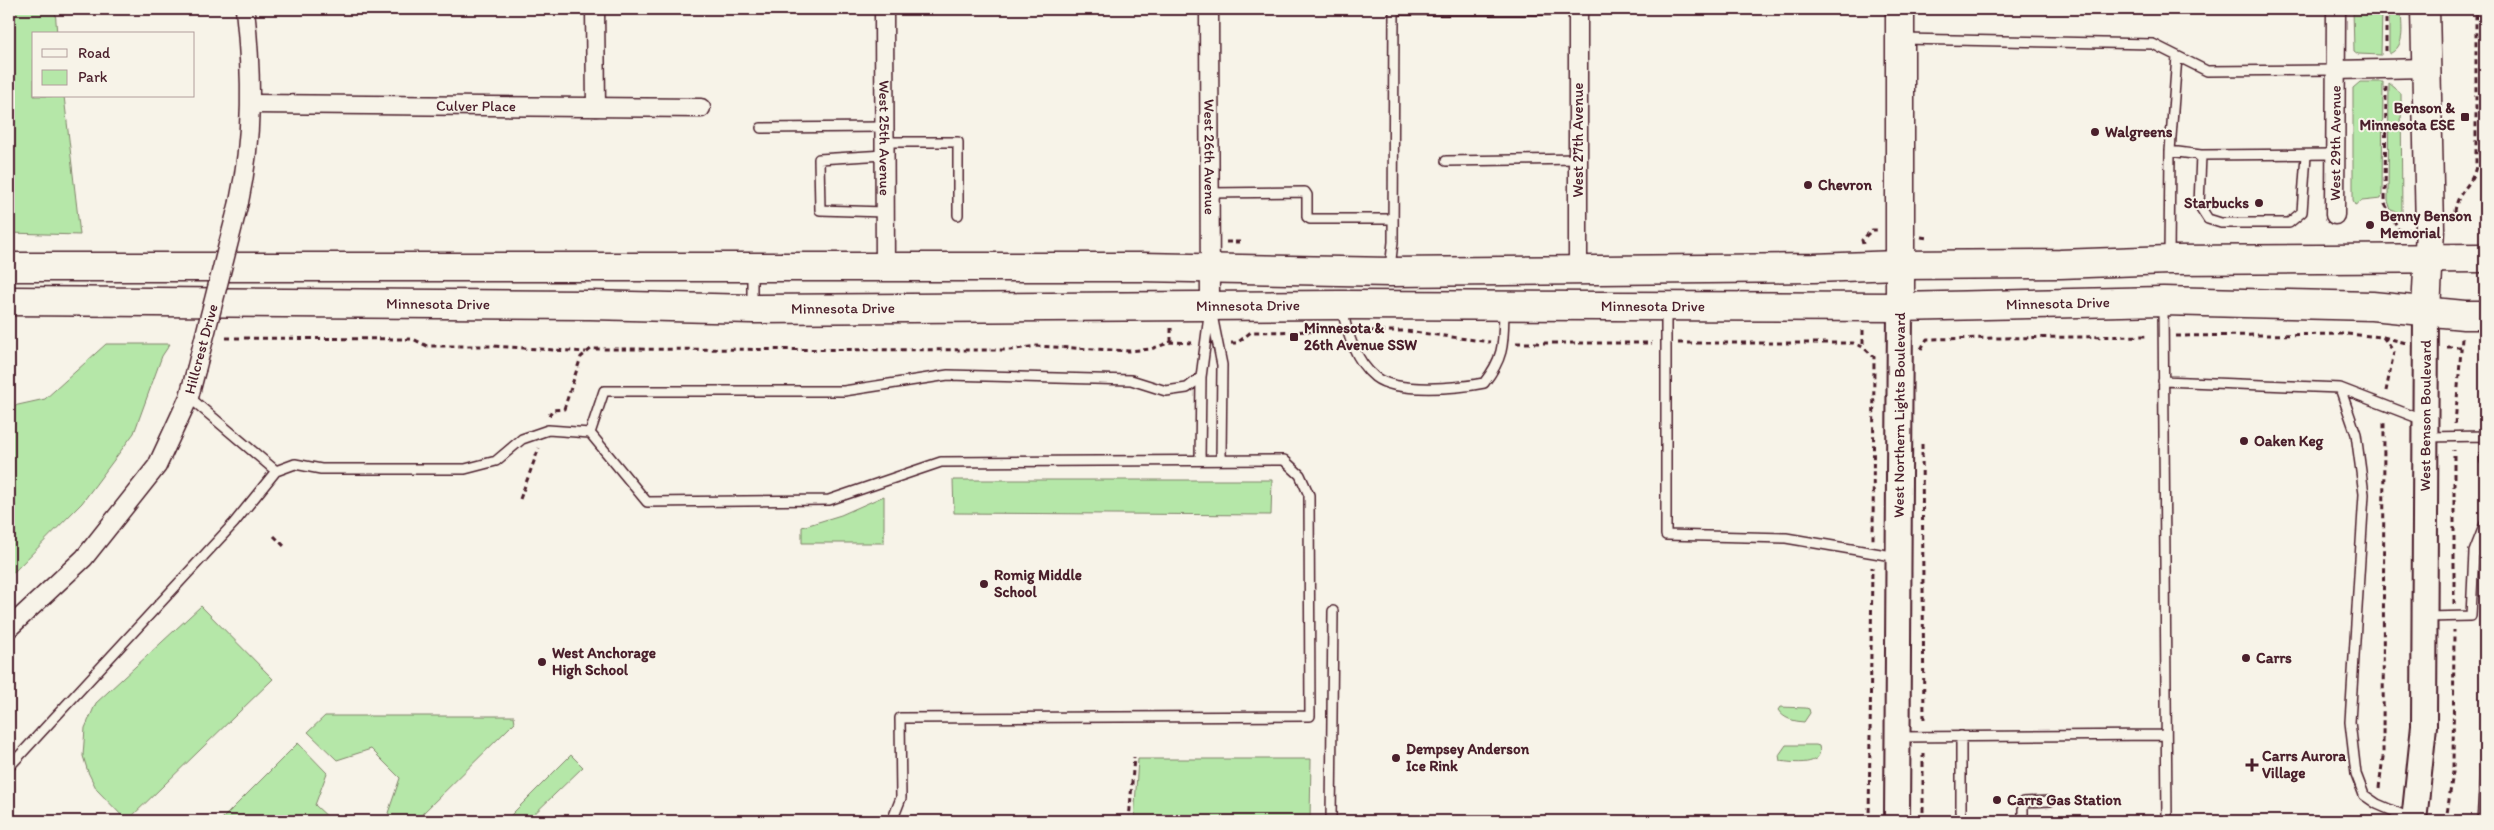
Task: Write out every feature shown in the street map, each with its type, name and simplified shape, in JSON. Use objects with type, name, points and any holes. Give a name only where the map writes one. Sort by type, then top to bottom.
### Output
[{"type":"main road","name":"West Northern Lights Boulevard","points":[[1896,821],[1900,9]]},
{"type":"main road","name":"West Benson Boulevard","points":[[2414,821],[2424,726],[2426,617],[2426,311],[2429,259],[2425,9]]},
{"type":"main road","points":[[9,267],[1210,268],[1390,272],[1578,271],[1898,264],[2060,264],[2170,260],[2485,258]]},
{"type":"main road","name":"Minnesota Drive","points":[[9,301],[752,308],[1666,304],[1900,307],[2163,301],[2372,306],[2464,315],[2485,315]]},
{"type":"street","name":"Hillcrest Drive","points":[[9,628],[84,558],[123,510],[157,466],[189,397],[247,165],[252,104],[250,56],[245,9]]},
{"type":"street","points":[[595,9],[596,107]]},
{"type":"street","name":"West 25th Avenue","points":[[884,9],[885,268]]},
{"type":"street","name":"West 26th Avenue","points":[[1209,9],[1210,305]]},
{"type":"street","name":"West 29th Avenue","points":[[2334,215],[2336,9]]},
{"type":"street","name":"West 27th Avenue","points":[[1578,10],[1578,271]]},
{"type":"street","name":"West 29th Avenue","points":[[2336,70],[2426,68]]},
{"type":"street","name":"Culver Place","points":[[252,104],[701,108]]},
{"type":"lane","points":[[1390,272],[1393,218],[1394,10],[1578,10]]},
{"type":"lane","points":[[1900,39],[2153,44],[2207,71],[2336,70]]},
{"type":"lane","points":[[2170,260],[2170,151],[2176,56]]},
{"type":"lane","points":[[760,128],[884,141],[958,142],[958,215]]},
{"type":"lane","points":[[884,141],[819,159],[820,210],[884,212]]},
{"type":"lane","points":[[2170,151],[2201,155],[2334,154]]},
{"type":"lane","points":[[2201,155],[2199,205],[2208,219],[2221,223],[2289,223],[2302,212],[2306,154]]},
{"type":"lane","points":[[1446,161],[1578,159]]},
{"type":"lane","points":[[1210,193],[1305,192],[1307,195],[1307,217],[1310,218],[1393,218]]},
{"type":"lane","points":[[752,268],[752,308]]},
{"type":"lane","points":[[2163,301],[2167,821]]},
{"type":"lane","points":[[1666,304],[1666,535],[1786,538],[1898,557]]},
{"type":"lane","points":[[1200,460],[1201,377],[1210,305]]},
{"type":"lane","points":[[1210,305],[1222,365],[1221,459]]},
{"type":"lane","points":[[1341,305],[1347,331],[1363,363],[1376,378],[1397,385],[1430,389],[1459,388],[1484,383],[1498,366],[1503,343],[1504,305]]},
{"type":"lane","points":[[590,433],[604,391],[844,391],[948,375],[1131,380],[1166,391],[1187,388],[1201,377]]},
{"type":"lane","points":[[2163,381],[2340,388],[2384,405],[2426,429],[2454,436],[2485,436],[2485,461]]},
{"type":"lane","points":[[2340,388],[2356,434],[2364,494],[2350,722],[2356,774],[2364,795],[2377,804],[2414,821]]},
{"type":"lane","points":[[189,397],[276,471]]},
{"type":"lane","points":[[9,767],[234,523],[276,471],[295,464],[321,469],[465,469],[496,461],[522,439],[548,430],[590,433],[648,502],[829,500],[941,462],[1284,460],[1300,475],[1309,495],[1310,716],[900,718],[900,798],[892,821]]},
{"type":"lane","points":[[2426,617],[2471,616],[2474,552],[2485,524]]},
{"type":"lane","points":[[2474,552],[2485,551]]},
{"type":"lane","points":[[1331,821],[1334,611]]},
{"type":"lane","points":[[1897,737],[2166,735]]},
{"type":"lane","points":[[1956,821],[1961,814],[1961,736]]},
{"type":"lane","points":[[2482,821],[2485,776]]},
{"type":"lane","points":[[2023,821],[2023,802],[2050,801]]},
{"type":"path","points":[[2386,9],[2385,204],[2399,230]]},
{"type":"path","points":[[2455,211],[2457,197],[2474,178],[2476,166],[2476,9]]},
{"type":"path","points":[[1238,343],[1251,332],[1406,331],[1503,343],[1853,343],[1863,347],[1874,357],[1873,531]]},
{"type":"path","points":[[1919,353],[1927,339],[2347,334],[2383,337],[2394,352],[2384,405],[2383,757],[2377,804]]},
{"type":"path","points":[[226,338],[413,339],[427,346],[493,346],[586,352]]},
{"type":"path","points":[[548,416],[552,410],[564,409],[581,357],[591,349],[1010,350],[1037,346],[1129,351],[1151,349],[1171,342],[1189,343]]},
{"type":"path","points":[[2446,821],[2453,772],[2454,436],[2461,347]]},
{"type":"path","points":[[1922,440],[1923,821]]},
{"type":"path","points":[[520,500],[540,445]]},
{"type":"path","points":[[274,536],[284,546]]},
{"type":"path","points":[[1870,821],[1872,569]]},
{"type":"path","points":[[1129,821],[1134,757]]},
{"type":"green space","points":[[9,9],[55,9],[57,32],[32,32],[32,98],[64,98],[80,235],[9,233]]},
{"type":"green space","points":[[2353,9],[2382,9],[2381,55],[2358,54],[2354,51]]},
{"type":"green space","points":[[2389,9],[2401,9],[2402,35],[2398,46],[2389,54]]},
{"type":"green space","points":[[2360,82],[2383,82],[2382,195],[2381,199],[2362,201],[2355,205],[2353,201],[2353,88]]},
{"type":"green space","points":[[2389,83],[2401,93],[2402,214],[2391,210],[2388,201]]},
{"type":"green space","points":[[106,344],[170,344],[162,356],[134,433],[82,503],[9,577],[9,407],[45,399]]},
{"type":"green space","points":[[953,480],[1272,480],[1271,515],[954,513]]},
{"type":"green space","points":[[884,496],[884,543],[802,543],[802,527],[841,515]]},
{"type":"green space","points":[[201,606],[273,679],[127,821],[97,790],[88,772],[83,756],[85,728],[96,703]]},
{"type":"green space","points":[[1780,707],[1806,708],[1809,709],[1810,713],[1804,722],[1796,721],[1783,716],[1778,710]]},
{"type":"green space","points":[[325,716],[514,716],[515,722],[415,821],[397,821],[388,813],[400,778],[371,749],[337,760],[308,732]]},
{"type":"green space","points":[[298,743],[327,773],[315,805],[332,821],[220,821]]},
{"type":"green space","points":[[1786,745],[1816,745],[1819,746],[1820,753],[1813,761],[1800,763],[1780,761],[1779,755]]},
{"type":"green space","points":[[571,755],[583,767],[527,821],[505,821]]},
{"type":"green space","points":[[1138,759],[1311,759],[1310,821],[1134,821]]},
{"type":"place","name":"Benson & Minnesota ESE","points":[[2465,117]]},
{"type":"place","name":"Walgreens","points":[[2095,132]]},
{"type":"place","name":"Chevron","points":[[1808,185]]},
{"type":"place","name":"Starbucks","points":[[2259,203]]},
{"type":"place","name":"Benny Benson Memorial","points":[[2370,225]]},
{"type":"place","name":"Minnesota & 26th Avenue SSW","points":[[1294,337]]},
{"type":"place","name":"Oaken Keg","points":[[2244,441]]},
{"type":"place","name":"Romig Middle School","points":[[984,584]]},
{"type":"place","name":"Carrs","points":[[2246,658]]},
{"type":"place","name":"West Anchorage High School","points":[[542,662]]},
{"type":"place","name":"Dempsey Anderson Ice Rink","points":[[1396,758]]},
{"type":"place","name":"Carrs Aurora Village","points":[[2252,765]]},
{"type":"place","name":"Carrs Gas Station","points":[[1997,800]]}]
